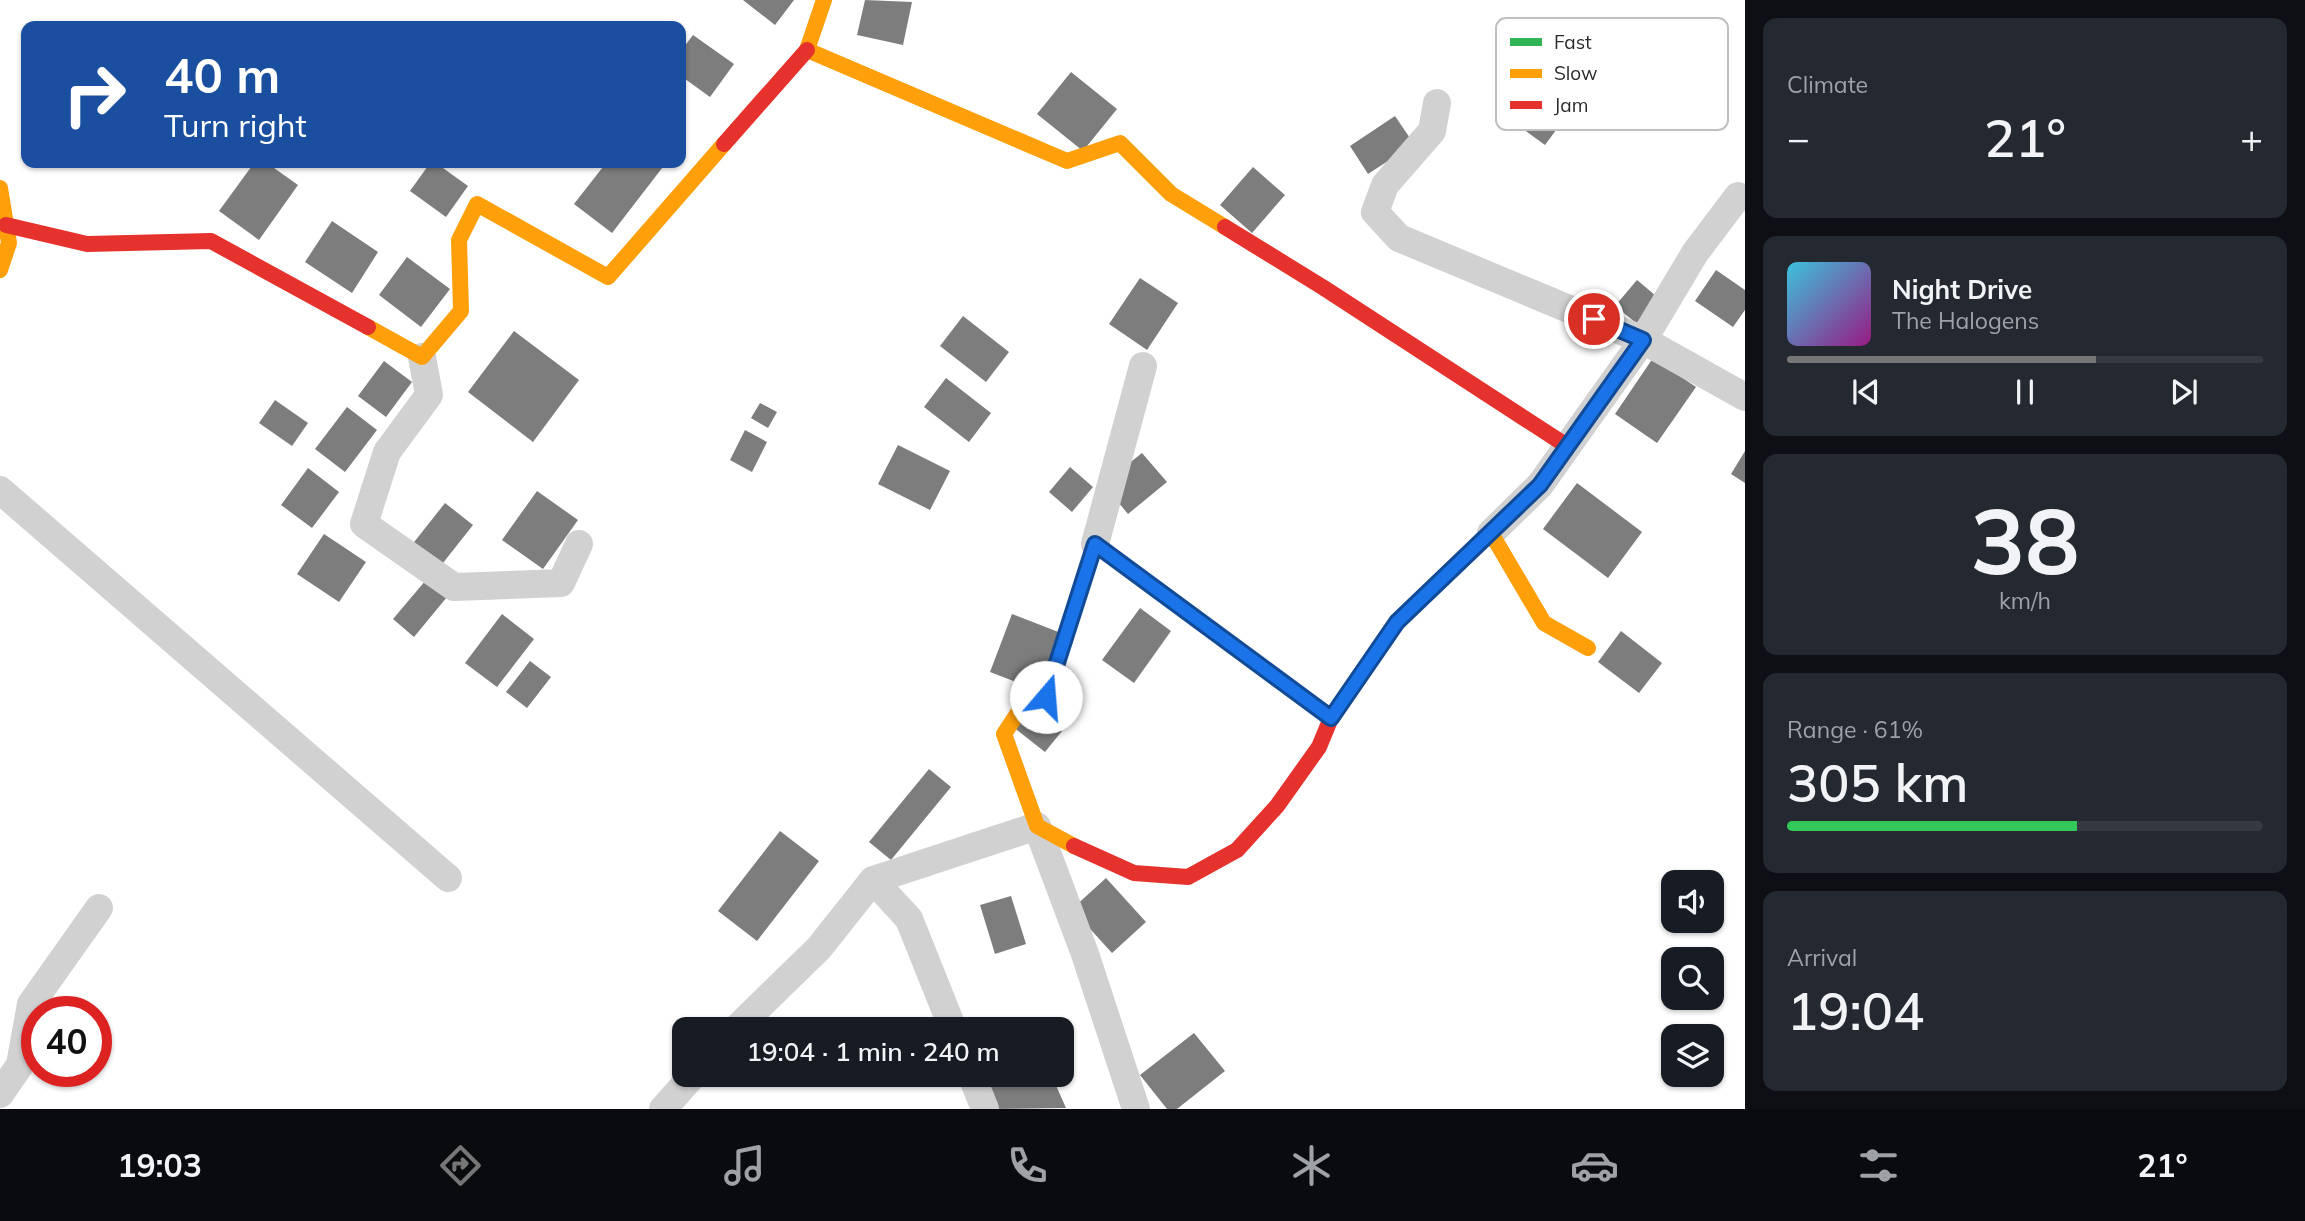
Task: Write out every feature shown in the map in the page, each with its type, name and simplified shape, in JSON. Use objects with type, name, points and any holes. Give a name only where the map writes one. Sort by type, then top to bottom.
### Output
[{"type":"street","points":[[422,357],[461,311],[459,240],[477,204],[608,277],[807,50],[824,0]]},
{"type":"street","points":[[807,50],[1067,162],[1120,143],[1171,194],[1325,288],[1567,446]]},
{"type":"street","points":[[1437,103],[1432,131],[1385,185],[1375,212],[1399,239],[1643,340],[1745,397]]},
{"type":"street","points":[[0,188],[9,243],[0,270]]},
{"type":"street","points":[[748,1017],[819,948],[873,880],[1037,826],[1083,851],[1134,873],[1188,877],[1237,850],[1277,806],[1319,747],[1331,718],[1397,622],[1540,485],[1643,340],[1695,253],[1738,196]]},
{"type":"street","points":[[6,225],[87,244],[211,241],[422,357]]},
{"type":"street","points":[[422,357],[429,395],[387,452],[364,524],[454,587],[561,583],[579,544]]},
{"type":"street","points":[[1136,1109],[1085,954],[1004,734],[1029,696],[1046,697],[1095,544],[1143,366]]},
{"type":"street","points":[[0,489],[449,878]]},
{"type":"street","points":[[1491,533],[1544,623],[1588,648]]},
{"type":"street","points":[[1095,544],[1331,718]]},
{"type":"street","points":[[873,880],[909,919],[948,1017]]},
{"type":"street","points":[[0,1094],[20,1065],[31,1004],[99,908]]},
{"type":"street","points":[[663,1109],[682,1087]]},
{"type":"street","points":[[976,1087],[985,1109]]},
{"type":"building","points":[[743,0],[794,0],[775,25]]},
{"type":"building","points":[[865,0],[912,2],[903,45],[857,35]]},
{"type":"building","points":[[693,35],[734,64],[710,97],[686,80],[686,44]]},
{"type":"building","points":[[1071,72],[1117,109],[1083,151],[1037,114]]},
{"type":"building","points":[[1395,116],[1414,144],[1368,174],[1350,146]]},
{"type":"building","points":[[1524,130],[1556,130],[1545,145]]},
{"type":"building","points":[[1253,167],[1285,195],[1252,233],[1220,205]]},
{"type":"building","points":[[250,168],[274,168],[298,185],[259,240],[219,211]]},
{"type":"building","points":[[426,168],[443,168],[468,186],[446,217],[410,191]]},
{"type":"building","points":[[602,168],[662,168],[612,233],[574,204]]},
{"type":"building","points":[[332,221],[378,252],[352,293],[305,262]]},
{"type":"building","points":[[407,257],[450,289],[421,327],[379,295]]},
{"type":"building","points":[[1716,270],[1745,290],[1745,310],[1733,327],[1695,301]]},
{"type":"building","points":[[1140,278],[1178,303],[1147,350],[1109,324]]},
{"type":"building","points":[[1637,280],[1662,301],[1641,327],[1615,306]]},
{"type":"building","points":[[963,316],[1009,352],[986,382],[940,346]]},
{"type":"building","points":[[514,331],[579,380],[533,442],[468,392]]},
{"type":"building","points":[[1653,358],[1696,387],[1657,443],[1615,414]]},
{"type":"building","points":[[384,361],[412,382],[386,417],[358,396]]},
{"type":"building","points":[[946,378],[991,413],[969,442],[924,407]]},
{"type":"building","points":[[275,400],[308,423],[292,446],[259,423]]},
{"type":"building","points":[[760,403],[777,412],[768,428],[751,418]]},
{"type":"building","points":[[347,407],[377,430],[345,472],[315,449]]},
{"type":"building","points":[[745,430],[767,442],[752,472],[730,460]]},
{"type":"building","points":[[898,445],[950,471],[930,510],[878,484]]},
{"type":"building","points":[[1745,451],[1745,483],[1731,474]]},
{"type":"building","points":[[1142,453],[1167,482],[1128,514],[1103,484]]},
{"type":"building","points":[[1070,467],[1093,487],[1072,512],[1049,492]]},
{"type":"building","points":[[308,468],[339,492],[312,528],[281,505]]},
{"type":"building","points":[[1577,483],[1642,532],[1608,578],[1543,529]]},
{"type":"building","points":[[537,491],[578,520],[543,569],[502,540]]},
{"type":"building","points":[[445,503],[473,525],[439,568],[411,546]]},
{"type":"building","points":[[324,534],[366,562],[339,602],[297,574]]},
{"type":"building","points":[[426,580],[447,597],[414,637],[393,619]]},
{"type":"building","points":[[1140,608],[1171,631],[1134,683],[1102,660]]},
{"type":"building","points":[[502,614],[534,639],[497,687],[465,663]]},
{"type":"building","points":[[1012,614],[1061,633],[1039,691],[990,672]]},
{"type":"building","points":[[1621,631],[1662,663],[1639,693],[1598,662]]},
{"type":"building","points":[[530,661],[551,677],[527,708],[506,692]]},
{"type":"building","points":[[1030,705],[1062,731],[1045,752],[1013,727]]},
{"type":"building","points":[[929,769],[951,787],[891,860],[869,842]]},
{"type":"building","points":[[780,831],[819,861],[757,941],[718,911]]},
{"type":"building","points":[[1106,878],[1146,922],[1112,953],[1072,909]]},
{"type":"building","points":[[1011,896],[1026,944],[995,954],[980,905]]},
{"type":"building","points":[[1194,1033],[1225,1071],[1177,1109],[1167,1109],[1140,1075]]},
{"type":"building","points":[[982,1087],[1057,1087],[1066,1108],[992,1109]]},
{"type":"traffic: fast","points":[[1067,631],[1095,544],[1331,718],[1333,716]]},
{"type":"traffic: slow","points":[[824,0],[807,50],[1067,161],[1120,143],[1171,194],[1225,227]]},
{"type":"traffic: slow","points":[[368,327],[422,357],[461,311],[459,240],[477,204],[608,277],[724,144]]},
{"type":"traffic: slow","points":[[0,188],[9,243],[0,270]]},
{"type":"traffic: slow","points":[[1333,716],[1397,622],[1491,533],[1544,623],[1588,648]]},
{"type":"traffic: slow","points":[[1067,631],[1046,697],[1029,696],[1004,734],[1037,826],[1074,846]]},
{"type":"traffic: jam","points":[[724,144],[807,50]]},
{"type":"traffic: jam","points":[[6,225],[87,244],[211,241],[368,327]]},
{"type":"traffic: jam","points":[[1225,227],[1567,446]]},
{"type":"traffic: jam","points":[[1074,846],[1134,873],[1188,877],[1237,850],[1277,806],[1319,747],[1331,718]]},
{"type":"route","points":[[1046,697],[1095,544],[1331,718],[1397,622],[1540,485],[1643,340],[1594,319]]}]
